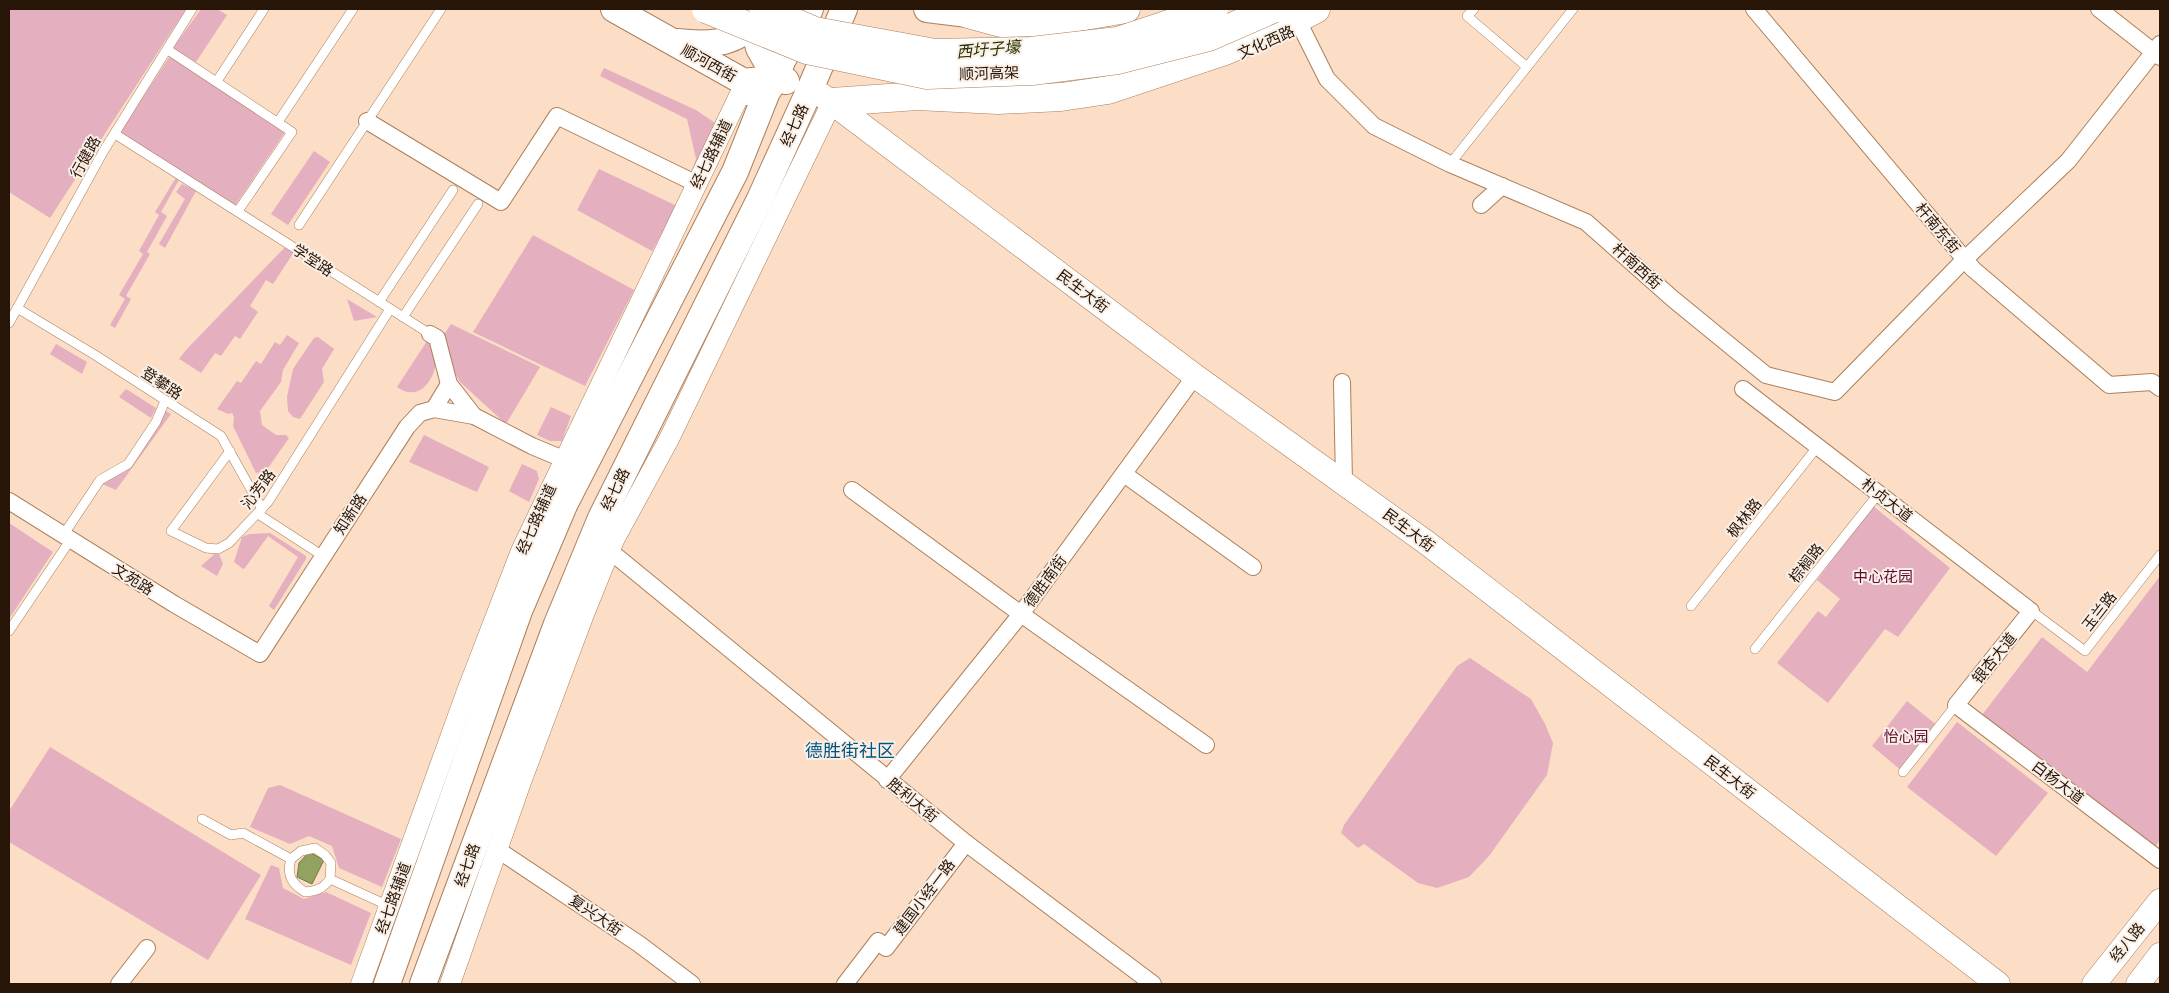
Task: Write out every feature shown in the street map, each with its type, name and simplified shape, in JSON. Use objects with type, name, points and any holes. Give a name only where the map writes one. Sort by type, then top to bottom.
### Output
[{"type":"highway","name":"顺河高架","points":[[707,9],[808,50],[927,76],[1032,71],[1118,60],[1209,37],[1273,9]]},
{"type":"highway","points":[[965,11],[1001,23],[1050,22],[1126,9]]},
{"type":"highway","name":"顺河高架","points":[[755,13],[815,31],[935,53],[1031,51],[1118,40],[1214,9]]},
{"type":"highway","points":[[821,87],[917,96],[998,100],[1061,97],[1108,90],[1222,52],[1308,18]]},
{"type":"main road","name":"顺河西街","points":[[614,9],[744,82],[775,77],[821,87]]},
{"type":"main road","points":[[387,984],[519,611],[565,503],[735,172],[775,77],[810,9]]},
{"type":"main road","points":[[927,9],[965,11],[1000,9]]},
{"type":"main road","name":"经七路","points":[[423,984],[556,624],[601,518],[760,199],[821,87],[843,11]]},
{"type":"main road","points":[[670,41],[704,45],[730,39],[745,32],[755,13]]},
{"type":"main road","points":[[755,13],[759,48],[775,77]]},
{"type":"main road","name":"民生大街","points":[[821,87],[1196,376],[1443,555],[1998,984]]},
{"type":"main road","name":"经八路","points":[[2094,984],[2160,901]]},
{"type":"main road","points":[[2138,984],[2160,956]]},
{"type":"street","name":"文化西路","points":[[1201,71],[1329,9]]},
{"type":"street","name":"杆南东街","points":[[1754,9],[1964,260],[2109,385],[2152,382],[2160,388]]},
{"type":"street","points":[[1964,260],[2068,161],[2158,51],[2100,9]]},
{"type":"street","name":"杆南西街","points":[[1308,18],[1327,79],[1374,126],[1450,164],[1586,222],[1673,299],[1766,375],[1836,392],[1964,260]]},
{"type":"street","name":"经七路辅道","points":[[361,984],[467,691],[521,551],[563,459],[739,96],[775,77]]},
{"type":"street","points":[[450,984],[581,623],[610,551],[669,439],[821,87]]},
{"type":"street","points":[[367,122],[501,202],[557,116],[697,184]]},
{"type":"street","points":[[1481,205],[1502,186]]},
{"type":"street","name":"学堂路","points":[[430,334],[437,338],[449,384],[474,416]]},
{"type":"street","name":"德胜南街","points":[[888,780],[1021,614],[1196,376]]},
{"type":"street","points":[[1342,382],[1344,482]]},
{"type":"street","points":[[434,409],[449,384]]},
{"type":"street","name":"朴贞大道","points":[[1743,389],[2030,610]]},
{"type":"street","name":"学堂路","points":[[434,409],[474,416],[532,446],[563,459]]},
{"type":"street","name":"知新路","points":[[260,654],[407,427],[420,413],[434,409]]},
{"type":"street","points":[[1124,474],[1253,567]]},
{"type":"street","points":[[852,490],[1021,614],[1206,745]]},
{"type":"street","name":"文苑路","points":[[9,501],[174,604],[260,654]]},
{"type":"street","name":"胜利大街","points":[[610,551],[966,843],[1153,984]]},
{"type":"street","name":"银杏大道","points":[[1956,705],[2030,610]]},
{"type":"street","name":"白杨大道","points":[[1956,705],[2160,860]]},
{"type":"street","name":"建国小经一路","points":[[845,984],[878,941],[886,948],[966,843]]},
{"type":"street","name":"复兴大街","points":[[498,850],[639,944],[692,984]]},
{"type":"street","points":[[118,984],[147,948]]},
{"type":"lane","name":"行健路","points":[[9,323],[114,134],[192,9]]},
{"type":"lane","points":[[217,82],[264,9]]},
{"type":"lane","points":[[278,122],[353,9]]},
{"type":"lane","points":[[299,225],[442,9]]},
{"type":"lane","points":[[1474,9],[1467,16],[1527,67]]},
{"type":"lane","points":[[1450,164],[1573,9]]},
{"type":"lane","points":[[168,50],[292,132],[238,211]]},
{"type":"lane","name":"学堂路","points":[[114,134],[430,334]]},
{"type":"lane","points":[[379,302],[453,190]]},
{"type":"lane","points":[[403,317],[478,204]]},
{"type":"lane","name":"登攀路","points":[[17,308],[94,354],[221,436],[230,450],[260,511],[323,556]]},
{"type":"lane","name":"沁芳路","points":[[230,450],[171,530],[206,548],[218,548],[230,543],[260,511],[285,477],[390,309]]},
{"type":"lane","points":[[9,631],[100,480],[128,464],[156,422],[165,401]]},
{"type":"lane","name":"枫林路","points":[[1692,606],[1818,446]]},
{"type":"lane","name":"棕榈路","points":[[1755,649],[1879,493]]},
{"type":"lane","name":"玉兰路","points":[[2030,610],[2085,652],[2160,555]]},
{"type":"lane","points":[[1903,772],[1956,705]]},
{"type":"lane","points":[[202,819],[231,835],[242,833],[291,859]]},
{"type":"lane","points":[[314,848],[331,862],[330,879],[317,891],[305,892],[295,886],[290,880],[289,868],[291,859],[301,851],[314,848]]},
{"type":"lane","points":[[330,879],[390,906]]},
{"type":"green space","points":[[9,9],[186,9],[50,218],[9,192]]},
{"type":"green space","points":[[201,9],[217,9],[227,15],[196,62],[173,48]]},
{"type":"green space","points":[[170,56],[285,132],[234,207],[118,135]]},
{"type":"green space","points":[[604,68],[696,110],[715,123],[695,174],[691,172],[696,159],[687,119],[600,76]]},
{"type":"green space","points":[[314,151],[330,162],[288,225],[271,214]]},
{"type":"green space","points":[[599,169],[677,206],[652,251],[577,210]]},
{"type":"green space","points":[[177,176],[180,178],[161,212],[167,216],[147,252],[150,254],[126,296],[131,299],[115,328],[110,325],[125,299],[119,295],[143,254],[139,251],[159,215],[155,212]]},
{"type":"green space","points":[[182,184],[196,191],[165,248],[159,244],[185,199],[176,192]]},
{"type":"green space","points":[[533,235],[634,290],[585,386],[473,332]]},
{"type":"green space","points":[[288,244],[296,249],[273,284],[266,280],[250,306],[258,312],[240,339],[235,336],[221,356],[215,353],[201,373],[179,359],[186,350]]},
{"type":"green space","points":[[347,299],[377,317],[354,321]]},
{"type":"green space","points":[[451,324],[540,367],[506,424],[460,382],[451,366],[441,339]]},
{"type":"green space","points":[[287,335],[299,343],[283,370],[281,382],[260,411],[262,425],[276,435],[286,435],[289,438],[266,471],[256,473],[233,426],[234,417],[232,413],[228,414],[217,409],[237,381],[241,383],[256,361],[261,364],[275,342],[280,345]]},
{"type":"green space","points":[[318,337],[334,349],[322,369],[324,382],[300,419],[293,417],[288,411],[287,397],[293,369],[314,338]]},
{"type":"green space","points":[[427,341],[433,348],[436,357],[436,364],[431,379],[426,385],[415,392],[402,390],[397,387]]},
{"type":"green space","points":[[56,344],[87,362],[82,374],[50,354]]},
{"type":"green space","points":[[126,389],[156,408],[151,418],[119,397]]},
{"type":"green space","points":[[551,407],[571,416],[562,441],[550,441],[537,435]]},
{"type":"green space","points":[[166,411],[171,414],[116,490],[102,484],[126,471]]},
{"type":"green space","points":[[424,435],[489,467],[477,492],[409,462]]},
{"type":"green space","points":[[522,464],[537,471],[539,479],[529,502],[509,491]]},
{"type":"green space","name":"中心花园","points":[[1873,506],[1950,568],[1898,637],[1885,629],[1828,703],[1777,663],[1818,611],[1826,617],[1840,599],[1817,580]]},
{"type":"green space","points":[[9,523],[53,552],[9,619]]},
{"type":"green space","points":[[270,533],[306,556],[306,559],[274,610],[269,606],[298,557],[268,536],[245,568],[243,569],[234,562],[242,537],[249,534]]},
{"type":"green space","points":[[218,551],[223,564],[217,576],[201,566]]},
{"type":"green space","points":[[2160,576],[2160,840],[2156,846],[1982,715],[2042,637],[2087,672]]},
{"type":"green space","points":[[1470,658],[1531,699],[1553,743],[1547,775],[1489,856],[1469,877],[1437,888],[1418,883],[1364,844],[1358,848],[1341,833],[1344,825],[1457,666]]},
{"type":"green space","name":"怡心园","points":[[1907,701],[1939,727],[1903,772],[1872,746]]},
{"type":"green space","points":[[1957,722],[2048,793],[1996,856],[1907,787]]},
{"type":"green space","points":[[50,747],[261,875],[208,960],[9,842],[9,811]]},
{"type":"green space","points":[[280,785],[401,839],[382,887],[339,868],[332,846],[309,836],[290,844],[250,827],[268,788]]},
{"type":"green space","points":[[271,865],[279,868],[283,888],[304,899],[326,892],[371,913],[351,965],[245,919]]},
{"type":"shaded area","points":[[309,852],[324,860],[312,884],[297,877],[299,863]]},
{"type":"district","name":"德胜街社区","points":[[850,750]]},
{"type":"water label","name":"西圩子壕","points":[[988,49]]}]
